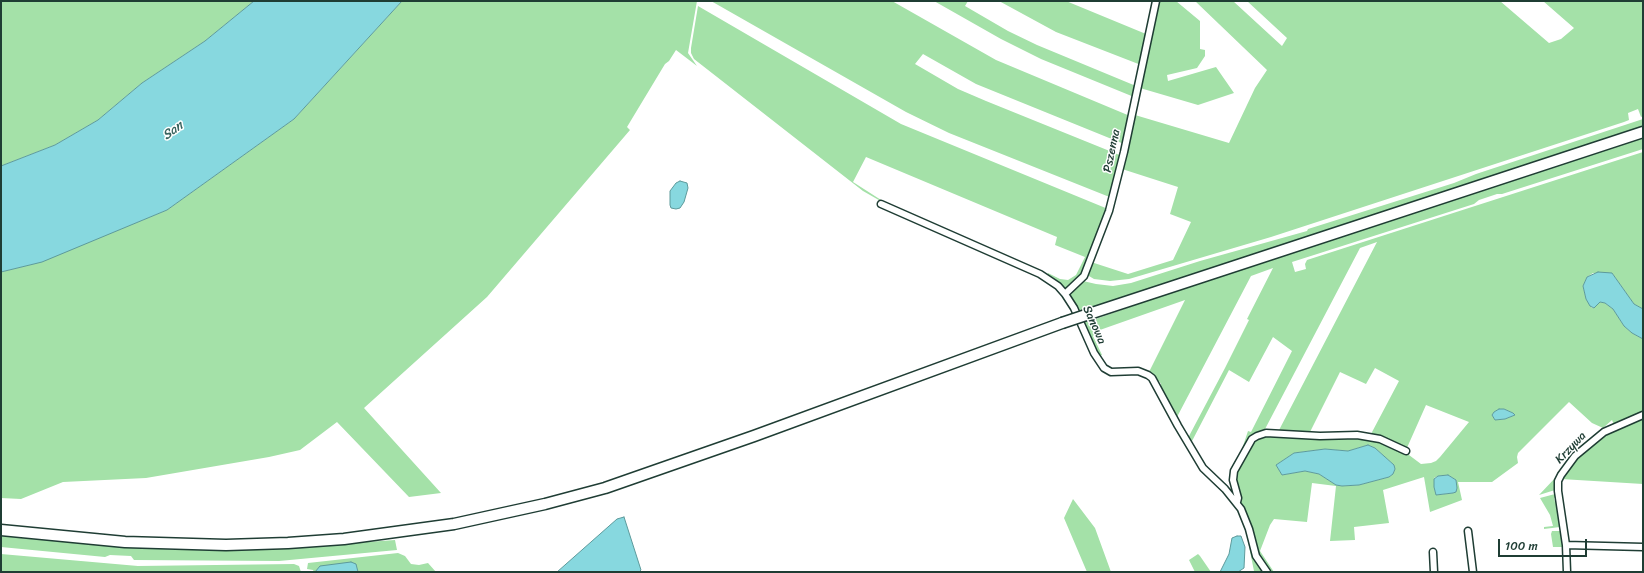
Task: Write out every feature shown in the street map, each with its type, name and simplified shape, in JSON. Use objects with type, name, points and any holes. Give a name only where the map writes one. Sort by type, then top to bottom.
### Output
[{"type":"main road","points":[[1,530],[114,541],[226,545],[299,543],[344,539],[454,524],[545,504],[605,488],[754,436],[1062,323],[1643,132]]},
{"type":"street","name":"Pszenna","points":[[1065,294],[1084,276],[1109,211],[1124,152],[1156,1]]},
{"type":"street","name":"Sanowa","points":[[881,204],[1040,274],[1058,286],[1074,308],[1102,366],[1111,372],[1138,371],[1152,378],[1203,468],[1237,502],[1245,516],[1256,556],[1267,572]]},
{"type":"street","name":"Krzywa","points":[[1567,572],[1566,545],[1558,491],[1558,481],[1575,456],[1604,432],[1643,415]]},
{"type":"street","name":"Sanowa","points":[[1237,502],[1238,498],[1233,480],[1234,471],[1252,439],[1266,433],[1320,436],[1356,435],[1380,439],[1406,451]]},
{"type":"street","points":[[1468,531],[1473,572]]},
{"type":"street","points":[[1566,545],[1643,546]]},
{"type":"street","points":[[1433,552],[1434,572]]},
{"type":"green space","points":[[1,1],[254,1],[205,41],[142,83],[98,120],[55,145],[1,166]]},
{"type":"green space","points":[[402,1],[697,1],[688,53],[697,66],[676,50],[669,61],[665,64],[627,127],[630,130],[487,297],[364,408],[441,493],[409,497],[337,422],[300,450],[269,457],[146,478],[63,482],[21,499],[1,498],[1,272],[36,263],[167,210],[294,119]]},
{"type":"green space","points":[[711,1],[892,1],[996,60],[1130,116],[1124,144],[976,84],[923,54],[915,64],[958,89],[1122,156],[1112,198],[949,133],[906,112]]},
{"type":"green space","points":[[934,1],[968,1],[965,6],[1008,31],[1037,45],[1136,86],[1134,97],[1041,59],[1001,39]]},
{"type":"green space","points":[[999,1],[1066,1],[1146,34],[1141,65],[1056,32]]},
{"type":"green space","points":[[1157,1],[1176,1],[1200,21],[1200,49],[1205,50],[1205,56],[1197,68],[1167,75],[1168,81],[1216,67],[1234,93],[1198,105],[1140,88],[1135,115],[1229,143],[1255,88],[1267,70],[1195,1],[1233,1],[1282,46],[1287,38],[1247,1],[1500,1],[1549,43],[1561,39],[1574,28],[1543,1],[1643,1],[1643,116],[1641,117],[1638,109],[1628,113],[1629,120],[1624,122],[1271,237],[1129,279],[1110,281],[1094,279],[1089,276],[1088,273],[1090,261],[1108,220],[1116,196],[1107,227],[1091,262],[1128,274],[1173,260],[1191,222],[1170,214],[1178,187],[1122,169]]},
{"type":"green space","points":[[698,6],[901,124],[1108,209],[1081,275],[1066,289],[1047,275],[1048,273],[1060,279],[1068,280],[1076,275],[1085,257],[1055,245],[1057,237],[866,157],[853,182],[892,207],[863,191],[694,59],[691,53],[691,48]]},
{"type":"green space","points":[[1643,119],[1643,128],[1093,308],[1090,306],[1089,308],[1081,311],[1087,322],[1643,138],[1643,149],[1502,194],[1497,194],[1479,200],[1474,204],[1292,262],[1295,272],[1306,269],[1305,264],[1307,260],[1643,152],[1643,309],[1634,304],[1612,273],[1593,273],[1587,277],[1583,286],[1586,299],[1592,308],[1600,302],[1605,303],[1613,309],[1624,326],[1632,333],[1643,339],[1643,414],[1614,425],[1612,420],[1603,428],[1592,423],[1569,402],[1518,453],[1518,463],[1492,482],[1458,482],[1462,500],[1430,512],[1424,477],[1383,490],[1389,523],[1354,527],[1355,540],[1330,541],[1336,486],[1312,483],[1307,522],[1274,519],[1270,525],[1260,551],[1274,572],[1270,572],[1257,554],[1253,534],[1240,503],[1235,478],[1236,472],[1252,441],[1264,435],[1355,436],[1383,442],[1405,452],[1421,464],[1436,461],[1469,422],[1426,405],[1406,450],[1389,440],[1363,434],[1363,432],[1371,434],[1399,381],[1375,368],[1366,384],[1340,372],[1309,434],[1341,432],[1341,434],[1323,435],[1278,432],[1377,242],[1360,248],[1264,431],[1250,439],[1238,461],[1248,431],[1251,432],[1292,351],[1273,337],[1249,382],[1229,370],[1191,443],[1188,438],[1249,320],[1247,319],[1273,268],[1251,276],[1177,417],[1184,430],[1182,430],[1159,387],[1161,384],[1159,381],[1156,382],[1148,374],[1185,300],[1097,331],[1093,336],[1102,355],[1100,356],[1097,355],[1070,296],[1072,292],[1083,281],[1113,286],[1131,283],[1200,261],[1307,231],[1308,229],[1454,183],[1476,174]],"holes":[[[1499,409],[1504,409],[1515,415],[1505,419],[1495,420],[1492,415]],[[1368,445],[1375,448],[1394,465],[1395,469],[1393,474],[1389,477],[1359,485],[1342,486],[1336,485],[1319,474],[1305,471],[1282,475],[1276,465],[1294,453],[1325,449],[1348,451]],[[1448,475],[1456,480],[1456,492],[1436,495],[1434,478]]]},
{"type":"green space","points":[[1643,417],[1643,484],[1561,479],[1569,466],[1597,438]]},
{"type":"green space","points":[[1556,477],[1555,490],[1539,495]]},
{"type":"green space","points":[[1555,494],[1557,496],[1554,498],[1555,502],[1558,503],[1561,525],[1560,527],[1544,529],[1544,527],[1553,526],[1550,515],[1540,498]]},
{"type":"green space","points":[[1073,499],[1095,528],[1111,572],[1087,572],[1064,518]]},
{"type":"green space","points":[[1238,506],[1265,572],[1252,572],[1254,571],[1245,527],[1235,507]]},
{"type":"green space","points":[[1552,531],[1562,532],[1565,545],[1562,547],[1553,547]]},
{"type":"green space","points":[[1,535],[130,547],[181,550],[284,548],[395,540],[397,550],[279,561],[134,560],[131,556],[110,555],[105,557],[1,547]]},
{"type":"green space","points":[[398,553],[405,556],[411,564],[419,565],[428,563],[436,572],[314,572],[313,570],[307,569],[308,563]]},
{"type":"green space","points":[[1,554],[138,566],[294,564],[299,566],[301,572],[1,572]]},
{"type":"green space","points":[[1198,554],[1211,572],[1195,572],[1189,560]]},
{"type":"water","name":"San","points":[[254,1],[402,1],[294,119],[167,210],[42,262],[1,272],[1,166],[55,145],[98,120],[142,83],[205,41]]},
{"type":"water","points":[[680,181],[687,183],[688,188],[684,202],[680,208],[671,208],[670,191],[676,183]]},
{"type":"water","points":[[1598,272],[1612,273],[1634,304],[1643,309],[1643,339],[1632,333],[1624,326],[1613,309],[1605,303],[1600,302],[1594,308],[1590,306],[1586,299],[1583,286],[1587,277]]},
{"type":"water","points":[[1499,409],[1504,409],[1515,415],[1505,419],[1495,420],[1492,415]]},
{"type":"water","points":[[1368,445],[1375,448],[1394,465],[1395,469],[1393,474],[1389,477],[1359,485],[1342,486],[1336,485],[1319,474],[1305,471],[1282,475],[1276,465],[1294,453],[1325,449],[1348,451]]},
{"type":"water","points":[[1448,475],[1456,480],[1456,492],[1436,495],[1434,479],[1438,476]]},
{"type":"water","points":[[624,517],[641,570],[639,572],[557,572],[617,519]]},
{"type":"water","points":[[1241,536],[1245,547],[1244,568],[1238,572],[1220,572],[1229,554],[1232,538]]},
{"type":"water","points":[[351,562],[356,564],[358,572],[315,572],[320,566]]}]
